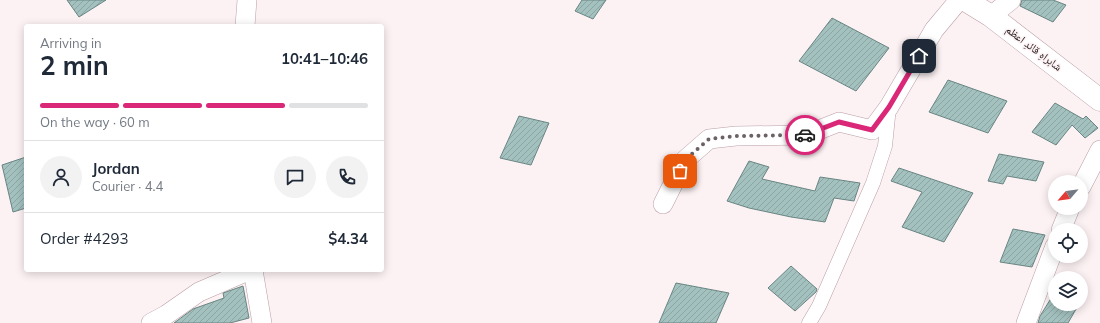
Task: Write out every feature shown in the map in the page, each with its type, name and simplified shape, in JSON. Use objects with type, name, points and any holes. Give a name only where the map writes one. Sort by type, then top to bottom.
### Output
[{"type":"highway","name":"شاہراہِ قائدِ اعظم","points":[[965,0],[991,16],[1100,100]]},
{"type":"street","points":[[245,24],[247,0]]},
{"type":"street","points":[[663,204],[685,160],[709,139],[736,136],[806,135],[839,122],[872,130],[889,107],[934,30],[959,0]]},
{"type":"street","points":[[991,16],[1011,0]]},
{"type":"street","points":[[809,323],[819,306],[873,183],[885,146],[889,107]]},
{"type":"street","points":[[1087,175],[1100,150]]},
{"type":"street","points":[[1026,323],[1049,263]]},
{"type":"street","points":[[151,323],[166,315],[199,292],[246,272]]},
{"type":"street","points":[[251,272],[262,323]]},
{"type":"building","points":[[67,0],[106,0],[79,17]]},
{"type":"building","points":[[582,0],[606,0],[593,19],[575,11]]},
{"type":"building","points":[[1022,0],[1053,0],[1066,5],[1053,22],[1020,6]]},
{"type":"building","points":[[832,18],[889,48],[856,91],[799,61]]},
{"type":"building","points":[[948,80],[1007,101],[988,133],[929,112]]},
{"type":"building","points":[[1055,103],[1083,119],[1086,116],[1098,128],[1085,138],[1072,125],[1056,145],[1032,132]]},
{"type":"building","points":[[519,116],[549,123],[531,165],[500,158]]},
{"type":"building","points":[[999,154],[1044,162],[1036,181],[1007,176],[1003,184],[988,181]]},
{"type":"building","points":[[24,158],[24,209],[13,212],[2,165]]},
{"type":"building","points":[[749,161],[769,167],[762,179],[815,191],[820,177],[860,183],[854,201],[834,198],[825,222],[791,217],[749,208],[727,201]]},
{"type":"building","points":[[899,168],[973,193],[944,242],[902,227],[922,192],[891,181]]},
{"type":"building","points":[[1013,229],[1045,235],[1032,267],[1000,262]]},
{"type":"building","points":[[791,266],[817,289],[816,292],[795,311],[768,288]]},
{"type":"building","points":[[676,283],[729,293],[716,323],[659,323]]},
{"type":"building","points":[[243,286],[249,318],[230,323],[174,323],[193,309],[224,298],[223,293]]},
{"type":"building","points":[[1048,303],[1048,311],[1075,311],[1068,323],[1038,323],[1040,316]]},
{"type":"way so far","points":[[680,171],[685,160],[709,139],[736,136],[805,135]]},
{"type":"route","points":[[805,135],[839,122],[872,130],[889,107],[919,56]]}]
